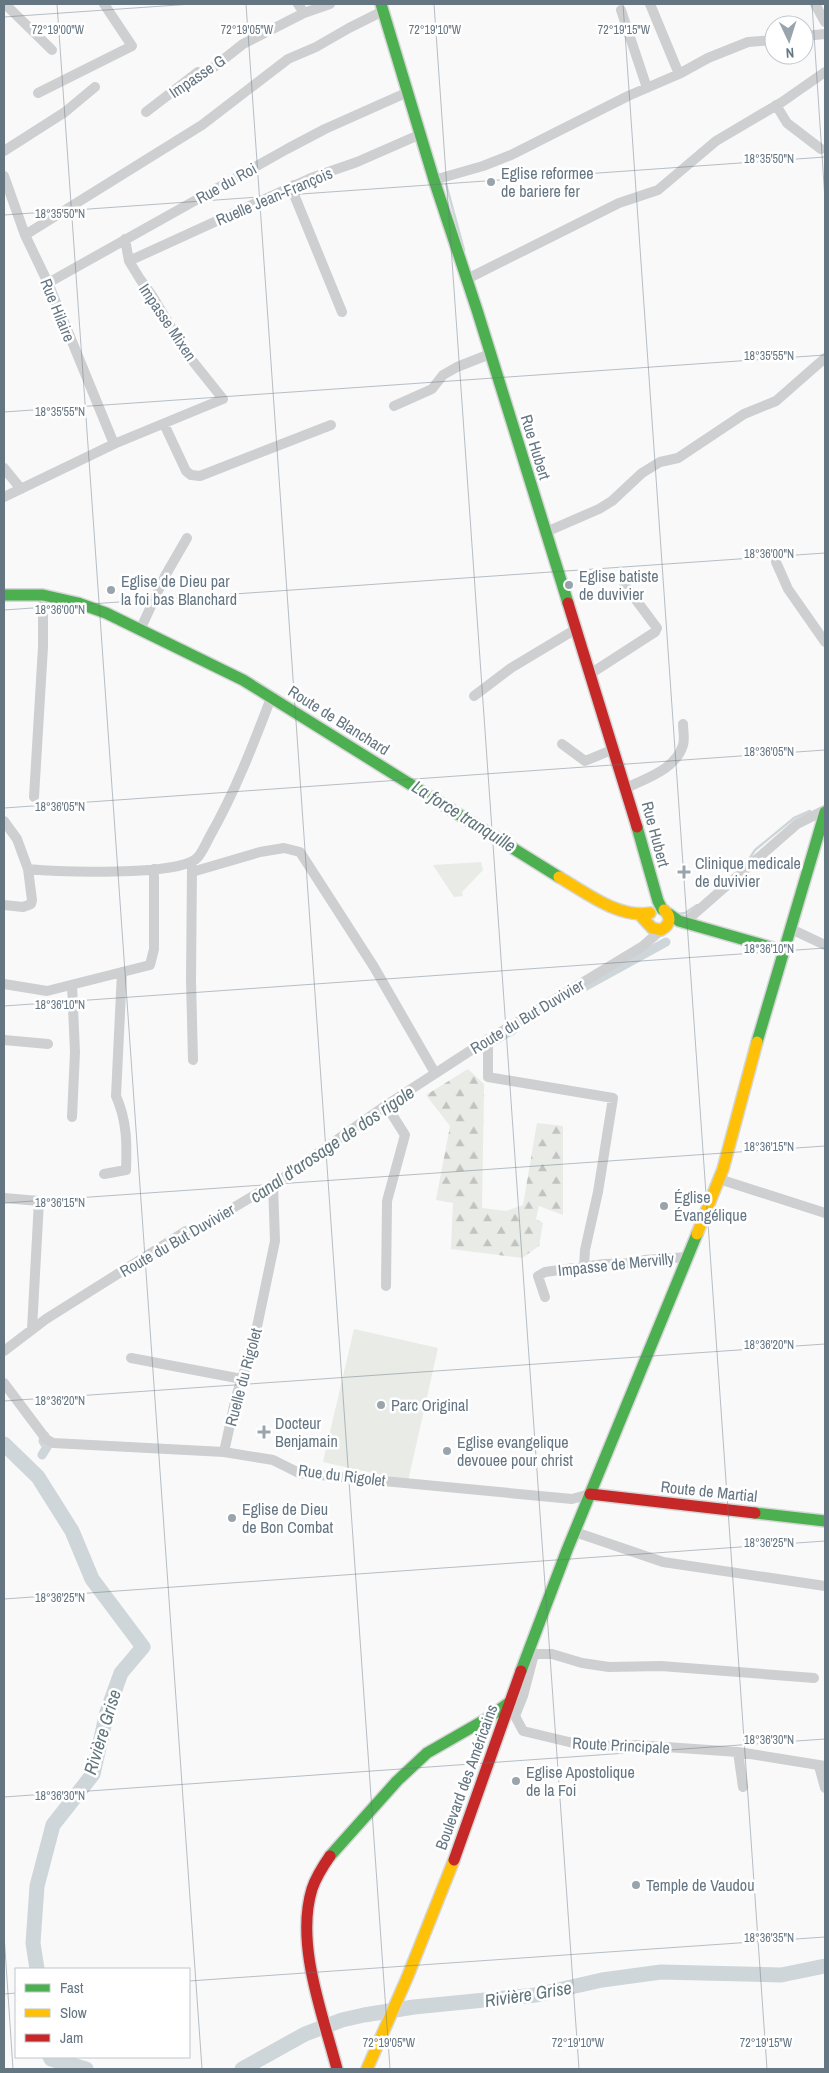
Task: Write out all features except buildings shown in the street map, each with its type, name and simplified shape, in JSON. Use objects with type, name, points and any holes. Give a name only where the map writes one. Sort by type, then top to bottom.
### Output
[{"type":"street","points":[[5,4],[52,50]]},
{"type":"street","points":[[38,93],[132,46],[104,4]]},
{"type":"street","points":[[298,4],[304,13]]},
{"type":"street","name":"Impasse G","points":[[146,112],[198,72],[205,74],[243,44],[304,13],[330,4]]},
{"type":"street","points":[[650,4],[679,74]]},
{"type":"street","points":[[815,4],[825,22]]},
{"type":"street","points":[[25,235],[202,125],[288,59],[316,47],[382,8]]},
{"type":"street","name":"Rue Hubert","points":[[382,8],[434,180],[467,279],[626,788],[655,916]]},
{"type":"street","points":[[622,10],[647,88]]},
{"type":"street","points":[[434,180],[483,166],[511,155],[563,128],[679,74],[708,58],[748,42],[764,41]]},
{"type":"street","points":[[467,279],[619,203],[658,190],[716,141],[776,105],[825,72]]},
{"type":"street","points":[[4,151],[65,112],[95,87]]},
{"type":"street","name":"Rue du Roi","points":[[48,283],[287,149],[325,129],[408,92]]},
{"type":"street","points":[[776,105],[787,123],[821,148]]},
{"type":"street","name":"Ruelle Jean-François","points":[[130,261],[294,186],[421,134]]},
{"type":"street","name":"Rue Hilaire","points":[[4,176],[25,235],[48,283],[114,444]]},
{"type":"street","points":[[294,186],[295,197],[342,312]]},
{"type":"street","name":"Impasse Mixen","points":[[125,240],[130,261],[187,354],[223,399],[164,424]]},
{"type":"street","points":[[394,406],[432,389],[444,375],[457,367],[490,354]]},
{"type":"street","points":[[546,532],[598,509],[619,495],[642,472],[660,462],[678,458],[744,414],[776,402],[825,358]]},
{"type":"street","points":[[4,498],[114,444],[164,424],[186,471],[191,475],[200,476],[332,425]]},
{"type":"street","points":[[4,468],[21,489]]},
{"type":"street","points":[[140,630],[165,576],[187,538]]},
{"type":"street","points":[[776,562],[788,589],[825,642]]},
{"type":"street","points":[[590,674],[655,632],[657,628],[624,584]]},
{"type":"street","name":"Route de Blanchard","points":[[4,595],[44,595],[98,610],[243,680],[517,852],[586,893],[612,906],[682,921],[784,951]]},
{"type":"street","points":[[34,797],[43,646],[44,595]]},
{"type":"street","points":[[474,696],[511,668],[576,629]]},
{"type":"street","points":[[28,869],[51,872],[118,872],[178,866],[197,859],[228,804],[271,698]]},
{"type":"street","points":[[626,788],[655,775],[665,768],[683,746],[683,724]]},
{"type":"street","points":[[562,744],[585,761],[614,749]]},
{"type":"street","points":[[655,916],[682,921],[797,824],[825,811]]},
{"type":"street","name":"Boulevard des Américains","points":[[367,2069],[407,1978],[458,1848],[510,1701],[590,1494],[625,1413],[643,1362],[719,1179],[825,811]]},
{"type":"street","points":[[4,821],[18,839],[28,869],[32,900],[31,904],[23,907],[4,905]]},
{"type":"street","points":[[192,872],[260,852],[284,848],[300,852],[374,967],[435,1073]]},
{"type":"street","points":[[193,861],[191,980],[193,1060]]},
{"type":"street","points":[[4,984],[47,991],[150,965],[154,949],[154,868]]},
{"type":"street","name":"Route du But Duvivier","points":[[4,1351],[32,1329],[186,1231],[186,1236],[273,1184],[386,1105],[488,1039],[643,946],[655,916]]},
{"type":"street","points":[[791,929],[825,945]]},
{"type":"street","points":[[104,1174],[126,1170],[127,1135],[123,1112],[116,1096],[122,972]]},
{"type":"street","points":[[72,985],[75,1052],[72,1117]]},
{"type":"street","points":[[488,1039],[488,1077],[613,1098],[598,1192],[585,1250],[584,1267]]},
{"type":"street","points":[[4,1040],[48,1044]]},
{"type":"street","points":[[386,1105],[405,1135],[387,1201],[386,1286]]},
{"type":"street","points":[[719,1179],[825,1213]]},
{"type":"street","name":"Ruelle du Rigolet","points":[[224,1452],[242,1379],[254,1341],[276,1242],[273,1184]]},
{"type":"street","points":[[4,1198],[39,1200],[32,1329]]},
{"type":"street","name":"Impasse de Mervilly","points":[[545,1297],[538,1276],[545,1272],[634,1263],[654,1259],[688,1257]]},
{"type":"street","points":[[131,1358],[242,1379]]},
{"type":"street","name":"Rue du Rigolet","points":[[4,1383],[46,1439],[53,1443],[224,1452],[273,1460],[299,1473],[572,1499],[590,1494]]},
{"type":"street","name":"Route de Martial","points":[[590,1494],[825,1521]]},
{"type":"street","points":[[575,1532],[663,1562],[825,1586]]},
{"type":"street","name":"Route Principale","points":[[536,1632],[538,1638],[523,1696],[515,1716],[523,1732],[564,1742],[602,1746],[637,1745],[738,1752],[822,1766]]},
{"type":"street","points":[[534,1654],[552,1654],[582,1663],[608,1667],[661,1666],[814,1678]]},
{"type":"street","points":[[337,2069],[311,1964],[307,1924],[309,1899],[315,1880],[329,1857],[374,1804],[414,1763],[442,1743],[488,1718],[510,1701]]},
{"type":"street","points":[[738,1752],[743,1787]]},
{"type":"street","points":[[822,1766],[825,1788]]},
{"type":"green space","points":[[481,862],[483,870],[462,892],[463,896],[454,897],[433,865]]},
{"type":"green space","points":[[468,1069],[484,1084],[482,1208],[506,1211],[523,1205],[537,1123],[563,1126],[563,1215],[539,1206],[536,1219],[543,1223],[539,1246],[522,1258],[451,1249],[453,1203],[436,1200],[450,1126],[426,1095]]},
{"type":"green space","name":"Parc Original","points":[[354,1329],[438,1348],[408,1481],[323,1462]]},
{"type":"waterway","points":[[446,184],[464,250]]},
{"type":"waterway","points":[[748,861],[755,850],[794,818],[810,811]]},
{"type":"waterway","points":[[678,914],[685,913],[697,905]]},
{"type":"waterway","name":"canal d'arosage de dos rigole","points":[[586,986],[666,942]]},
{"type":"waterway","name":"canal d'arosage de dos rigole","points":[[483,1047],[513,1030]]},
{"type":"waterway","name":"canal d'arosage de dos rigole","points":[[42,1455],[47,1447],[43,1441],[45,1436]]},
{"type":"waterway","name":"Rivière Grise","points":[[4,1444],[38,1477],[72,1531],[92,1579],[143,1647],[121,1673],[107,1712],[93,1774],[53,1825],[37,1886],[33,1943],[37,1968]]},
{"type":"waterway","name":"Rivière Grise","points":[[242,2069],[305,2034],[342,2020],[364,2015],[414,2007],[536,1995],[602,1980],[661,1972],[781,1975],[825,1966]]},
{"type":"waterway","name":"Rivière Grise","points":[[50,2058],[86,2069]]},
{"type":"traffic: fast","points":[[381,4],[434,180],[477,310],[568,603]]},
{"type":"traffic: fast","points":[[4,595],[43,595],[78,603],[106,613],[243,680],[559,877]]},
{"type":"traffic: fast","points":[[757,1042],[825,812]]},
{"type":"traffic: fast","points":[[637,827],[662,909]]},
{"type":"traffic: fast","points":[[669,914],[679,921],[784,951]]},
{"type":"traffic: fast","points":[[521,1671],[567,1550],[697,1234]]},
{"type":"traffic: fast","points":[[755,1513],[825,1521]]},
{"type":"traffic: fast","points":[[330,1856],[397,1781],[427,1753],[488,1718],[510,1702]]},
{"type":"traffic: slow","points":[[559,877],[591,897],[614,908],[638,914],[650,913]]},
{"type":"traffic: slow","points":[[640,915],[652,928],[661,930],[669,921],[668,915],[664,910]]},
{"type":"traffic: slow","points":[[697,1234],[723,1169],[757,1042]]},
{"type":"traffic: slow","points":[[367,2069],[407,1978],[454,1860]]},
{"type":"traffic: jam","points":[[568,603],[637,827]]},
{"type":"traffic: jam","points":[[590,1494],[755,1513]]},
{"type":"traffic: jam","points":[[454,1860],[521,1671]]},
{"type":"traffic: jam","points":[[330,1856],[312,1889],[308,1910],[307,1933],[309,1956],[318,2003],[337,2069]]},
{"type":"place","name":"Eglise reformee de bariere fer","points":[[491,182]]},
{"type":"place","name":"Eglise batiste de duvivier","points":[[569,585]]},
{"type":"place","name":"Eglise de Dieu par la foi bas Blanchard","points":[[111,590]]},
{"type":"place","name":"Clinique medicale de duvivier","points":[[684,872]]},
{"type":"place","name":"Église Évangélique","points":[[664,1206]]},
{"type":"place","name":"Parc Original","points":[[381,1405]]},
{"type":"place","name":"Docteur Benjamain","points":[[264,1432]]},
{"type":"place","name":"Eglise evangelique devouee pour christ","points":[[447,1451]]},
{"type":"place","name":"Eglise de Dieu de Bon Combat","points":[[232,1518]]},
{"type":"place","name":"Eglise Apostolique de la Foi","points":[[516,1781]]},
{"type":"place","name":"Temple de Vaudou","points":[[636,1885]]},
{"type":"water label","name":"La force tranquille","points":[[464,816]]}]
